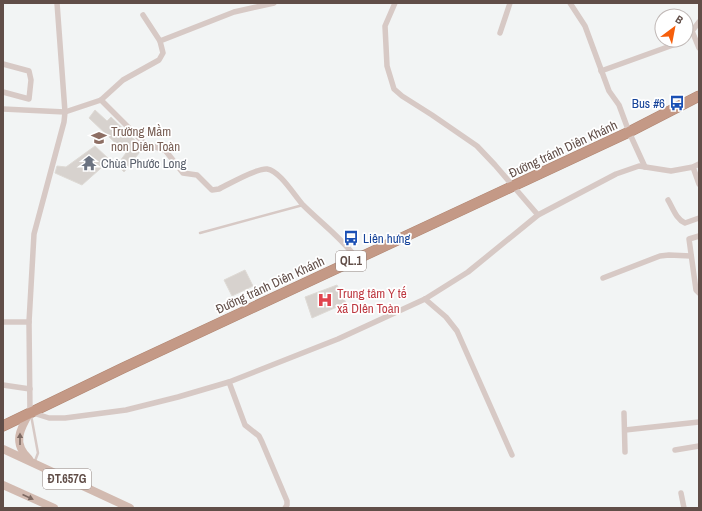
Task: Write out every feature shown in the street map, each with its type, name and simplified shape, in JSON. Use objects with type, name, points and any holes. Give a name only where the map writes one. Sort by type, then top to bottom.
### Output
[{"type":"highway","name":"Đường tránh Diên Khánh","points":[[3,426],[357,258],[629,132],[699,96]]},
{"type":"main road","points":[[30,412],[21,429],[19,443],[23,453],[34,464]]},
{"type":"main road","points":[[3,423],[16,420]]},
{"type":"main road","name":"ĐT.657G","points":[[3,449],[130,508]]},
{"type":"main road","name":"ĐT.657G","points":[[3,485],[54,508]]},
{"type":"street","points":[[57,3],[65,112],[64,122],[34,234],[29,322],[30,412],[49,418],[65,418],[126,410],[229,382],[338,339],[425,299],[468,272],[538,216],[621,172],[639,166],[671,171],[693,167],[699,164]]},
{"type":"street","points":[[160,41],[234,12],[274,3]]},
{"type":"street","points":[[395,3],[385,26],[387,66],[394,89],[402,96],[477,146],[514,186],[538,216]]},
{"type":"street","points":[[500,33],[510,3]]},
{"type":"street","points":[[570,3],[585,26],[609,91],[619,105],[629,132],[645,166]]},
{"type":"street","points":[[3,109],[65,112],[101,100],[123,80],[160,60],[163,53],[160,41],[143,15]]},
{"type":"street","points":[[694,36],[699,48]]},
{"type":"street","points":[[601,71],[664,48]]},
{"type":"street","points":[[3,64],[29,71],[31,80],[29,99],[3,92]]},
{"type":"street","points":[[101,100],[145,144],[165,150],[183,173],[197,175],[212,190],[219,189],[258,170],[269,169],[279,176],[303,205],[349,247],[357,258]]},
{"type":"street","points":[[693,167],[699,184]]},
{"type":"street","points":[[668,200],[681,222],[685,223],[699,218]]},
{"type":"street","points":[[699,236],[689,239],[696,290],[699,293]]},
{"type":"street","points":[[603,278],[660,256],[691,256]]},
{"type":"street","points":[[425,299],[446,317],[457,331],[512,455]]},
{"type":"street","points":[[3,322],[29,322]]},
{"type":"street","points":[[229,382],[245,425],[259,436],[262,442],[287,501],[285,508]]},
{"type":"street","points":[[3,385],[30,389]]},
{"type":"street","points":[[624,413],[625,452]]},
{"type":"street","points":[[625,430],[699,422]]},
{"type":"street","points":[[675,450],[699,446]]},
{"type":"street","points":[[681,493],[684,508]]},
{"type":"lane","points":[[200,233],[303,205]]},
{"type":"lane","points":[[30,412],[34,424],[38,453],[34,464]]},
{"type":"building","points":[[95,110],[107,121],[111,117],[143,148],[124,172],[117,165],[126,153],[89,118]]},
{"type":"building","name":"Chùa Phước Long","points":[[95,146],[110,160],[82,185],[55,173],[57,166],[66,167]]},
{"type":"building","points":[[245,270],[253,286],[232,296],[224,280]]},
{"type":"building","name":"Trung tâm Y tế xã DIên Toàn","points":[[337,285],[346,303],[312,318],[305,297]]},
{"type":"place","name":"Bus #6","points":[[677,103]]},
{"type":"place","name":"Trường Mầm non Diên Toàn","points":[[99,138]]},
{"type":"place","name":"Chùa Phước Long","points":[[89,163]]},
{"type":"place","name":"Liên hưng","points":[[351,238]]},
{"type":"place","name":"Trung tâm Y tế xã DIên Toàn","points":[[325,300]]}]
